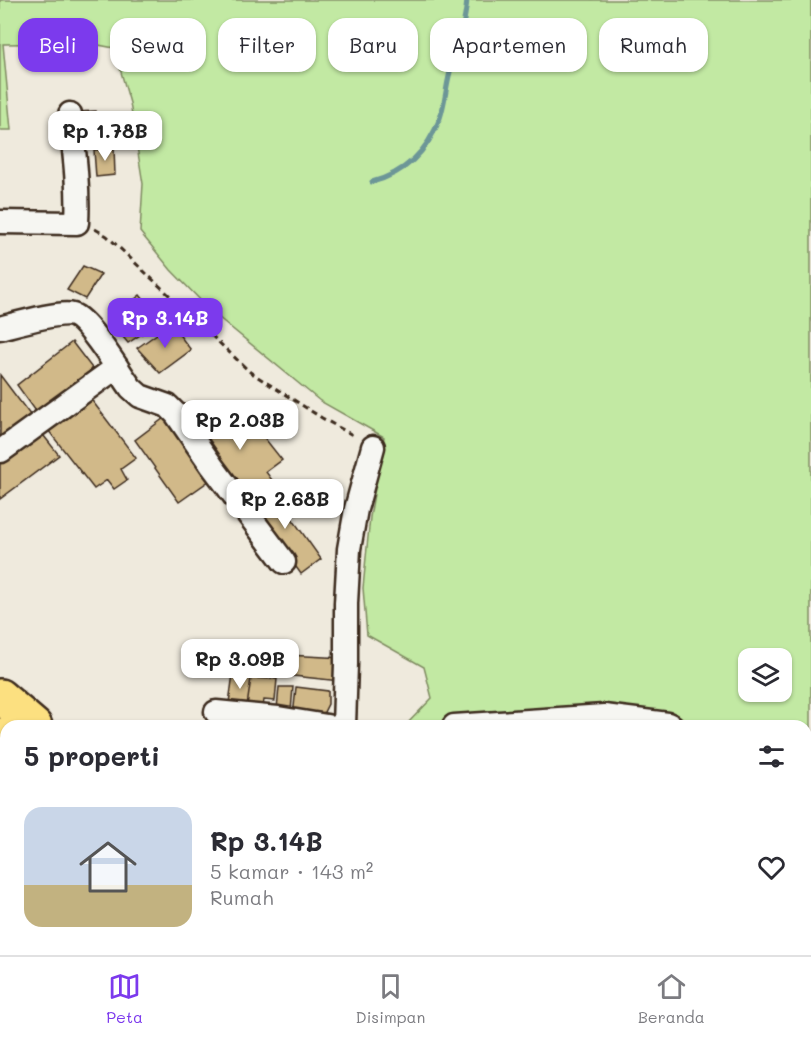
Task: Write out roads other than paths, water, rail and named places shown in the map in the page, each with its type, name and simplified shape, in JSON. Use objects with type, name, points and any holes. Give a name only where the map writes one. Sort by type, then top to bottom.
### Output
[{"type":"highway","points":[[0,696],[28,720]]},
{"type":"street","points":[[0,222],[78,223],[76,171],[70,114]]},
{"type":"street","points":[[0,328],[50,317],[71,315],[85,323],[131,388],[140,396],[168,406],[176,414],[284,562]]},
{"type":"street","points":[[1,451],[117,367]]},
{"type":"street","points":[[344,720],[349,549],[356,509],[374,447]]},
{"type":"street","points":[[216,712],[290,720]]},
{"type":"street","points":[[544,720],[604,716],[639,720]]},
{"type":"waterway","points":[[372,182],[395,173],[414,159],[435,130],[442,112],[450,72],[463,27],[467,0]]}]
